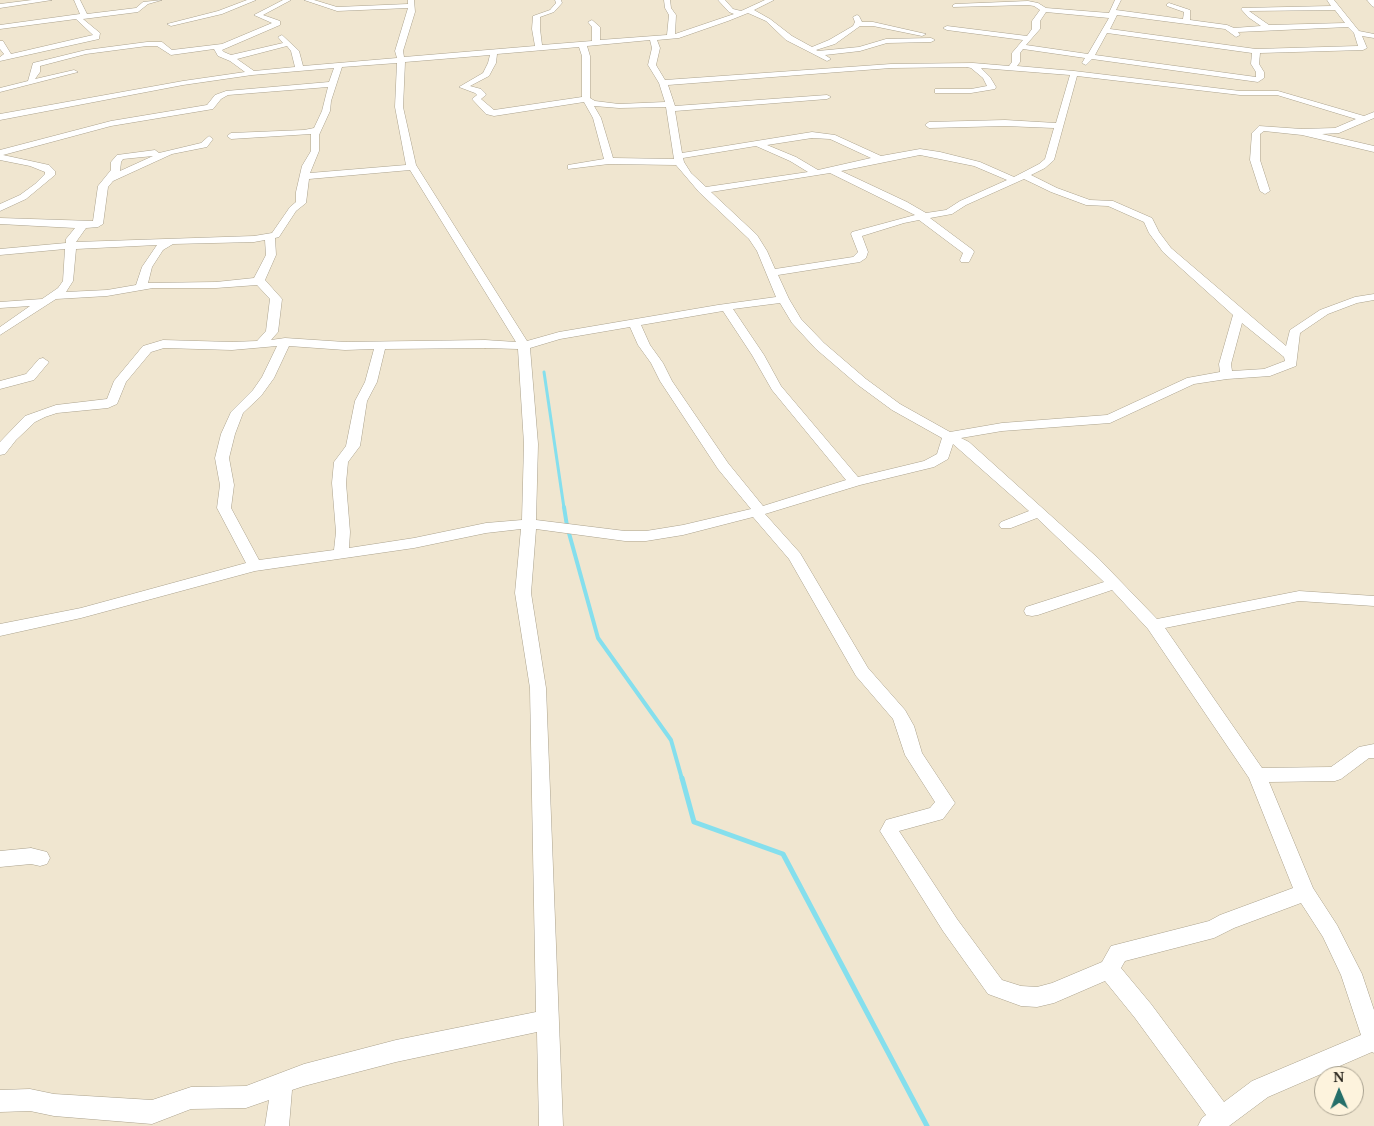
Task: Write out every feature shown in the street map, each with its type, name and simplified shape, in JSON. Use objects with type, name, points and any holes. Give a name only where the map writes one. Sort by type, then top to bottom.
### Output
[{"type":"street","points":[[0,6],[31,9],[49,0]]},
{"type":"street","points":[[77,0],[84,16]]},
{"type":"street","points":[[0,27],[138,10],[145,3],[159,0]]},
{"type":"street","points":[[171,24],[220,13],[253,0]]},
{"type":"street","points":[[32,82],[36,72],[36,65],[86,52],[147,44],[159,44],[170,53],[208,46],[220,46],[277,23],[257,16],[288,0]]},
{"type":"street","points":[[308,0],[337,9],[411,3],[412,12],[399,51],[401,59],[399,107],[412,166],[524,346],[531,444],[529,524],[523,594],[538,688],[552,1126]]},
{"type":"street","points":[[540,47],[536,29],[537,16],[552,11],[559,3],[558,0]]},
{"type":"street","points":[[667,0],[668,8],[673,15],[671,36]]},
{"type":"street","points":[[721,0],[731,11],[745,12],[768,20],[789,38],[815,51],[842,70]]},
{"type":"street","points":[[746,0],[758,6]]},
{"type":"street","points":[[0,117],[183,83],[252,73],[671,36],[694,31],[771,0]]},
{"type":"street","points":[[955,6],[982,3],[1036,4],[1044,0]]},
{"type":"street","points":[[772,273],[856,260],[862,256],[863,252],[856,234],[903,220],[949,212],[963,203],[1042,166],[1049,160],[1058,126],[1079,73],[1092,56],[1106,31],[1118,0]]},
{"type":"street","points":[[1106,31],[1256,51],[1363,48],[1357,33],[1330,0]]},
{"type":"street","points":[[1370,0],[1374,5]]},
{"type":"street","points":[[1036,4],[1044,10],[1113,14],[1186,22],[1234,33],[1271,27],[1350,25]]},
{"type":"street","points":[[1169,5],[1188,11],[1186,22]]},
{"type":"street","points":[[1271,27],[1250,16],[1244,9],[1337,8]]},
{"type":"street","points":[[28,23],[34,20],[31,9]]},
{"type":"street","points":[[1012,67],[1016,62],[1016,53],[1036,29],[1036,21],[1044,10]]},
{"type":"street","points":[[2,58],[97,36],[79,20],[84,16]]},
{"type":"street","points":[[858,20],[919,33],[931,40],[886,41],[860,49],[815,51],[832,42],[858,20]]},
{"type":"street","points":[[592,22],[596,27],[596,42]]},
{"type":"street","points":[[947,28],[1029,38]]},
{"type":"street","points":[[279,33],[295,51],[297,69],[285,87]]},
{"type":"street","points":[[1357,33],[1374,36]]},
{"type":"street","points":[[653,38],[656,48],[652,65],[663,83],[670,106],[679,159],[688,175],[702,190],[753,237],[762,251],[783,299],[796,321],[820,346],[862,382],[896,407],[964,445],[1094,562],[1154,625],[1220,718],[1257,775],[1305,892],[1330,931],[1352,974],[1372,1031],[1310,1070],[1260,1089],[1216,1121],[1143,1010],[1109,969]]},
{"type":"street","points":[[0,43],[8,54],[2,58]]},
{"type":"street","points":[[582,43],[586,56],[587,70],[584,75],[586,99],[597,118],[610,162]]},
{"type":"street","points":[[230,58],[287,44]]},
{"type":"street","points":[[220,46],[218,48],[220,54],[230,58],[252,73]]},
{"type":"street","points":[[1022,46],[1258,80]]},
{"type":"street","points":[[494,51],[492,63],[486,74],[463,87],[482,94],[476,99],[489,112],[494,113],[586,99],[593,103],[619,106],[670,106],[826,97]]},
{"type":"street","points":[[1256,51],[1255,64],[1260,72],[1258,80],[1259,93]]},
{"type":"street","points":[[0,252],[103,243],[254,239],[276,235],[293,209],[301,203],[307,166],[315,151],[315,135],[326,111],[332,84],[339,65]]},
{"type":"street","points":[[663,83],[902,65],[1012,67],[1079,73],[1214,91],[1278,93],[1364,119]]},
{"type":"street","points":[[938,91],[971,91],[992,87],[986,77],[973,65]]},
{"type":"street","points":[[0,90],[74,72]]},
{"type":"street","points":[[0,153],[111,124],[210,107],[218,97],[226,93],[332,84]]},
{"type":"street","points":[[1265,191],[1255,160],[1256,133],[1262,128],[1302,132],[1336,131],[1374,115]]},
{"type":"street","points":[[929,125],[1005,123],[1058,126]]},
{"type":"street","points":[[231,136],[304,133],[317,130]]},
{"type":"street","points":[[1302,132],[1374,149]]},
{"type":"street","points":[[570,167],[610,162],[679,159],[805,135],[825,135],[880,159]]},
{"type":"street","points":[[1,234],[5,226],[2,222],[98,224],[103,186],[116,170],[116,162],[120,157],[169,152],[204,145],[209,140]]},
{"type":"street","points":[[755,143],[774,153],[793,159],[817,173]]},
{"type":"street","points":[[110,179],[169,152]]},
{"type":"street","points":[[702,190],[817,173],[920,152],[940,154],[985,167],[1014,180]]},
{"type":"street","points":[[0,157],[38,165],[50,171],[50,175],[23,197],[0,208]]},
{"type":"street","points":[[305,176],[352,174],[412,166]]},
{"type":"street","points":[[832,170],[904,204],[925,217],[969,252],[965,260]]},
{"type":"street","points":[[1024,175],[1089,204],[1110,203],[1148,220],[1154,233],[1167,250],[1290,356]]},
{"type":"street","points":[[0,332],[6,326],[62,290],[68,281],[71,240],[83,225]]},
{"type":"street","points":[[260,282],[271,256],[270,236]]},
{"type":"street","points":[[140,287],[147,267],[159,248],[171,241]]},
{"type":"street","points":[[0,305],[107,294],[140,287],[260,282],[276,299],[272,332],[260,344]]},
{"type":"street","points":[[949,436],[1002,427],[1110,419],[1190,381],[1227,375],[1266,372],[1292,364],[1290,356],[1294,332],[1324,312],[1355,300],[1374,296]]},
{"type":"street","points":[[0,451],[11,437],[30,419],[40,414],[56,410],[108,404],[113,401],[120,381],[147,349],[163,344],[260,344],[285,342],[380,347],[485,344],[524,346],[559,336],[783,299]]},
{"type":"street","points":[[726,307],[758,354],[776,387],[855,482]]},
{"type":"street","points":[[1227,375],[1225,364],[1239,314]]},
{"type":"street","points":[[634,323],[644,345],[657,363],[666,381],[723,466],[795,556],[862,672],[899,715],[905,726],[914,755],[946,803],[936,814],[893,825],[889,831],[995,987],[1021,996],[1037,997],[1054,993],[1109,969],[1118,953],[1214,929],[1227,921],[1305,892]]},
{"type":"street","points":[[255,566],[224,508],[228,485],[222,458],[228,434],[237,412],[257,393],[268,378],[285,342]]},
{"type":"street","points":[[341,553],[343,532],[339,483],[341,462],[353,446],[361,401],[371,382],[380,347]]},
{"type":"street","points":[[0,386],[30,377],[43,362]]},
{"type":"street","points":[[0,630],[81,613],[255,566],[414,543],[486,528],[529,524],[576,528],[607,534],[646,536],[683,530],[758,511],[855,482],[929,464],[942,456],[949,436]]},
{"type":"street","points":[[1006,525],[1038,513]]},
{"type":"street","points":[[1032,611],[1114,584]]},
{"type":"street","points":[[1154,625],[1299,596],[1374,601]]},
{"type":"street","points":[[1257,775],[1335,774],[1365,752],[1374,751]]},
{"type":"street","points":[[0,859],[31,856],[40,858]]},
{"type":"street","points":[[0,1101],[30,1100],[54,1105],[152,1112],[191,1098],[246,1097],[304,1075],[396,1051],[548,1020]]},
{"type":"street","points":[[277,1126],[282,1083]]},
{"type":"waterway","points":[[544,372],[564,508]]},
{"type":"waterway","points":[[564,507],[567,526],[598,638],[671,740],[682,779]]},
{"type":"waterway","points":[[682,778],[694,822],[783,854],[927,1126]]}]
